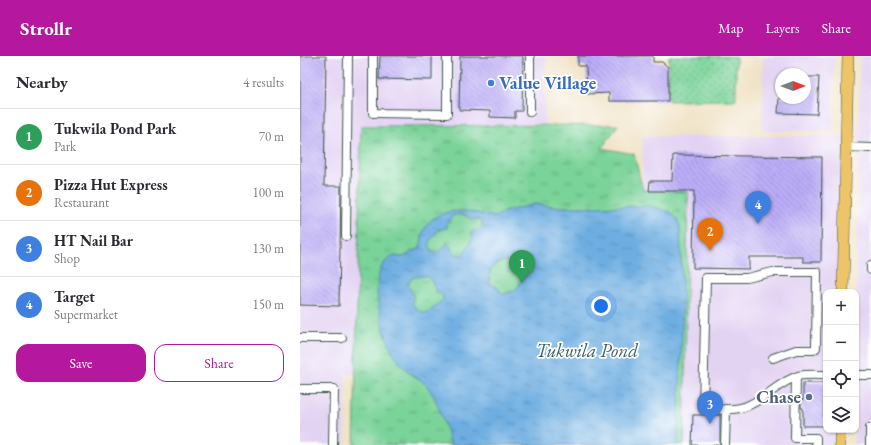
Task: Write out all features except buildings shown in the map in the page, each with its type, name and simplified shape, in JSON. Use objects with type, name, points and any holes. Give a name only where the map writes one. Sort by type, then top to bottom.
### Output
[{"type":"main road","points":[[843,289],[848,56]]},
{"type":"main road","points":[[840,433],[840,445]]},
{"type":"lane","points":[[346,236],[348,56]]},
{"type":"lane","points":[[373,56],[372,113],[439,114],[447,114],[447,56]]},
{"type":"lane","points":[[530,56],[530,112]]},
{"type":"lane","points":[[846,147],[871,148]]},
{"type":"lane","points":[[871,265],[871,270]]},
{"type":"lane","points":[[773,358],[796,350],[813,350],[816,348],[817,272],[773,272],[748,278],[706,278],[703,409],[743,407],[754,403],[787,381],[796,377],[823,375]]},
{"type":"lane","points":[[300,338],[342,338]]},
{"type":"lane","points":[[859,375],[871,375]]},
{"type":"lane","points":[[796,377],[795,438],[816,438],[816,445]]},
{"type":"lane","points":[[300,389],[334,389],[333,445]]},
{"type":"lane","points":[[726,409],[726,445]]},
{"type":"lane","points":[[870,445],[871,428]]},
{"type":"shaded area","points":[[300,56],[546,56],[545,125],[361,126],[355,374],[346,374],[345,445],[300,445]]},
{"type":"shaded area","points":[[763,56],[834,56],[832,131],[762,131]]},
{"type":"shaded area","points":[[860,56],[871,56],[871,445],[854,445],[854,433],[859,433],[859,289],[856,289]]},
{"type":"shaded area","points":[[642,136],[846,136],[844,289],[823,289],[823,433],[842,433],[842,445],[684,445],[688,192],[643,190]]},
{"type":"green space","points":[[669,56],[736,56],[736,100],[669,101]]},
{"type":"green space","name":"Tukwila Pond","points":[[618,125],[602,148],[634,154],[643,190],[688,192],[684,445],[354,445],[361,126]]},
{"type":"water","name":"Tukwila Pond","points":[[535,204],[561,207],[650,206],[671,212],[678,221],[680,228],[683,305],[678,445],[451,445],[438,406],[431,391],[423,382],[404,367],[397,359],[391,348],[380,312],[377,286],[379,275],[383,265],[393,256],[403,257],[420,248],[424,230],[430,221],[438,216],[446,212],[466,211],[495,217],[504,212]],"holes":[[[453,215],[464,215],[471,219],[482,221],[482,227],[478,231],[471,232],[473,238],[464,253],[461,255],[455,254],[448,243],[438,253],[432,252],[430,245],[431,239],[435,236],[437,230],[447,228],[447,224]],[[504,261],[518,266],[522,277],[521,283],[517,288],[512,292],[505,294],[501,293],[498,288],[490,283],[489,279],[491,269]],[[426,276],[431,280],[436,291],[443,296],[443,300],[428,312],[424,313],[417,309],[412,303],[414,297],[408,285],[413,278]]]},
{"type":"place","name":"Value Village","points":[[491,83]]},
{"type":"place","name":"Target","points":[[758,224]]},
{"type":"place","name":"Pizza Hut Express","points":[[710,251]]},
{"type":"place","name":"Tukwila Pond Park","points":[[522,283]]},
{"type":"place","name":"Chase","points":[[809,397]]},
{"type":"place","name":"HT Nail Bar","points":[[710,424]]}]
